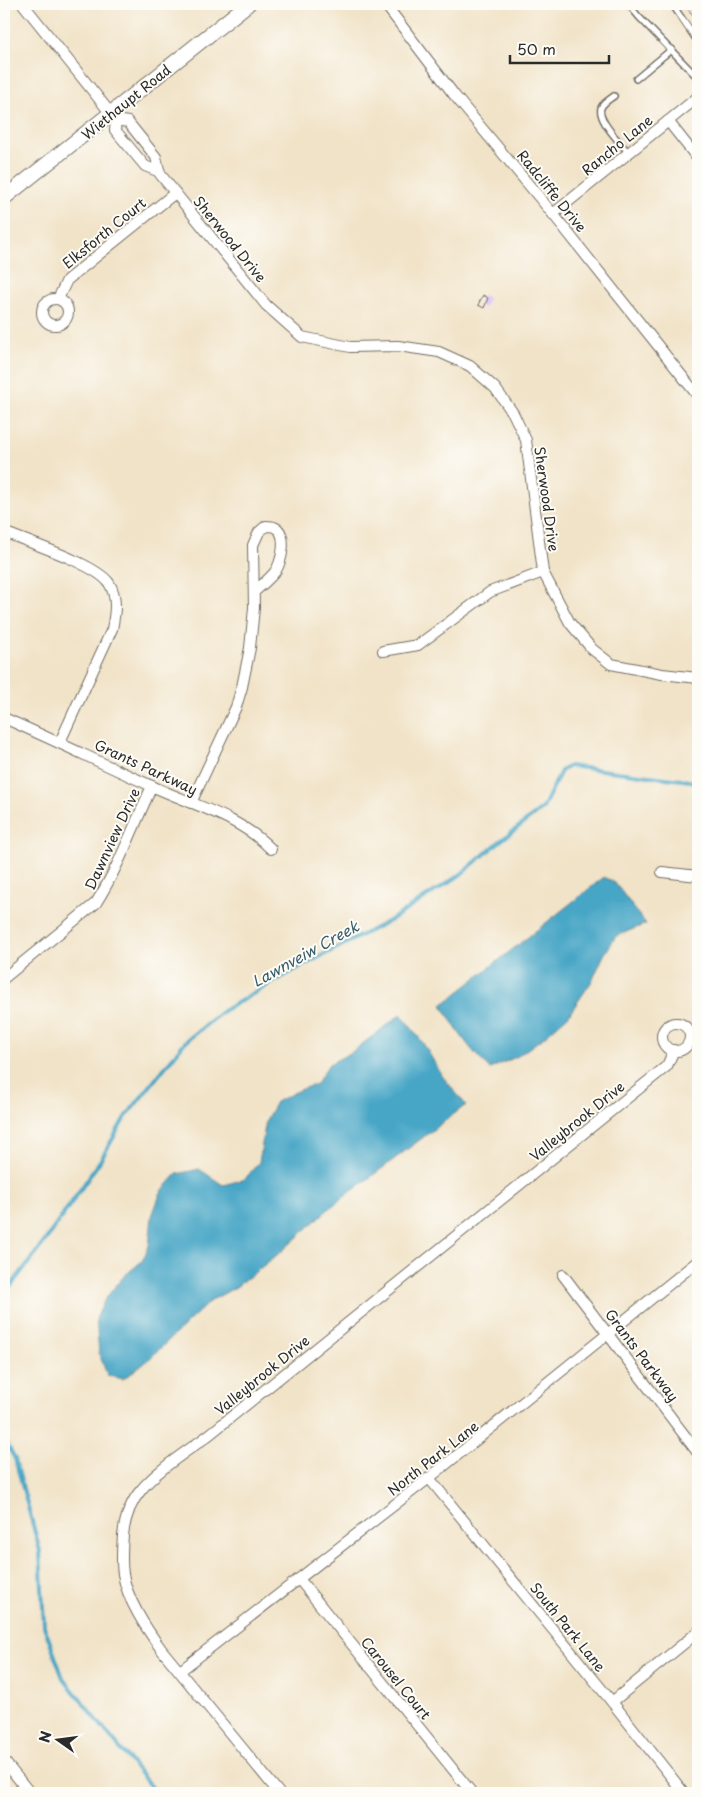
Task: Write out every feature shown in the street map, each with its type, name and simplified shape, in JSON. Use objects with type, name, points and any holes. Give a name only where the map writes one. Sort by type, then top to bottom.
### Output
[{"type":"street","name":"Sherwood Drive","points":[[24,4],[114,116],[128,122],[156,157],[160,172],[175,193],[266,305],[302,337],[350,347],[398,346],[439,352],[470,366],[495,388],[513,413],[526,440],[543,572],[570,624],[592,649],[611,664],[662,674],[698,678]]},
{"type":"street","name":"Wiethaupt Road","points":[[4,198],[114,116],[248,4]]},
{"type":"street","name":"Radcliffe Drive","points":[[385,4],[455,96],[553,214],[698,396]]},
{"type":"street","name":"Rancho Lane","points":[[553,214],[698,97]]},
{"type":"street","name":"Sherwood Drive","points":[[114,116],[115,130],[145,166],[160,172]]},
{"type":"street","points":[[668,121],[698,158]]},
{"type":"street","name":"Elksforth Court","points":[[58,299],[67,280],[175,193]]},
{"type":"street","points":[[191,803],[236,706],[250,648],[254,592],[253,545],[259,532],[266,526],[274,526],[280,531],[283,539],[282,552],[276,571],[254,592]]},
{"type":"street","points":[[4,532],[100,574],[108,582],[113,592],[115,615],[112,629],[60,742]]},
{"type":"street","points":[[383,651],[418,645],[490,592],[543,572]]},
{"type":"street","name":"Grants Parkway","points":[[4,718],[220,815],[250,831],[271,849]]},
{"type":"street","name":"Dawnview Drive","points":[[4,978],[96,903],[114,871],[152,786]]},
{"type":"street","points":[[662,872],[698,876]]},
{"type":"street","name":"Valleybrook Drive","points":[[279,1793],[161,1649],[145,1626],[132,1600],[123,1575],[121,1551],[129,1507],[141,1489],[157,1474],[210,1434],[667,1066],[674,1050]]},
{"type":"street","name":"North Park Lane","points":[[180,1671],[429,1478],[698,1261]]},
{"type":"street","name":"Grants Parkway","points":[[563,1275],[698,1453]]},
{"type":"street","name":"South Park Lane","points":[[429,1478],[684,1793]]},
{"type":"street","name":"Carousel Court","points":[[299,1579],[472,1793]]},
{"type":"street","points":[[612,1702],[698,1632]]},
{"type":"street","points":[[4,1761],[30,1793]]},
{"type":"lane","points":[[628,4],[698,78]]},
{"type":"lane","points":[[672,4],[698,42]]},
{"type":"lane","points":[[636,79],[672,49]]},
{"type":"lane","points":[[614,96],[601,107],[600,111],[607,128],[629,153]]},
{"type":"water","points":[[604,877],[615,883],[646,924],[616,936],[604,955],[592,981],[568,1016],[518,1056],[490,1069],[463,1039],[442,1005]]},
{"type":"water","points":[[401,1014],[423,1043],[443,1077],[466,1105],[331,1207],[281,1252],[236,1287],[210,1301],[146,1362],[123,1379],[107,1375],[99,1353],[96,1319],[105,1299],[123,1277],[142,1261],[149,1246],[152,1216],[161,1192],[177,1174],[199,1169],[223,1185],[245,1179],[259,1162],[266,1120],[276,1102],[299,1090],[316,1084],[329,1064],[352,1052]]},
{"type":"building","points":[[684,4],[698,4],[698,22]]},
{"type":"building","points":[[483,295],[488,298],[484,308],[478,305]]},
{"type":"waterway","name":"Lawnveiw Creek","points":[[4,1295],[45,1241],[100,1161],[124,1119],[185,1042],[223,1011],[298,968],[389,921],[460,875],[543,808],[561,771],[569,766],[698,782]]},
{"type":"waterway","points":[[4,1438],[15,1459],[40,1551],[44,1626],[63,1678],[156,1793]]}]
